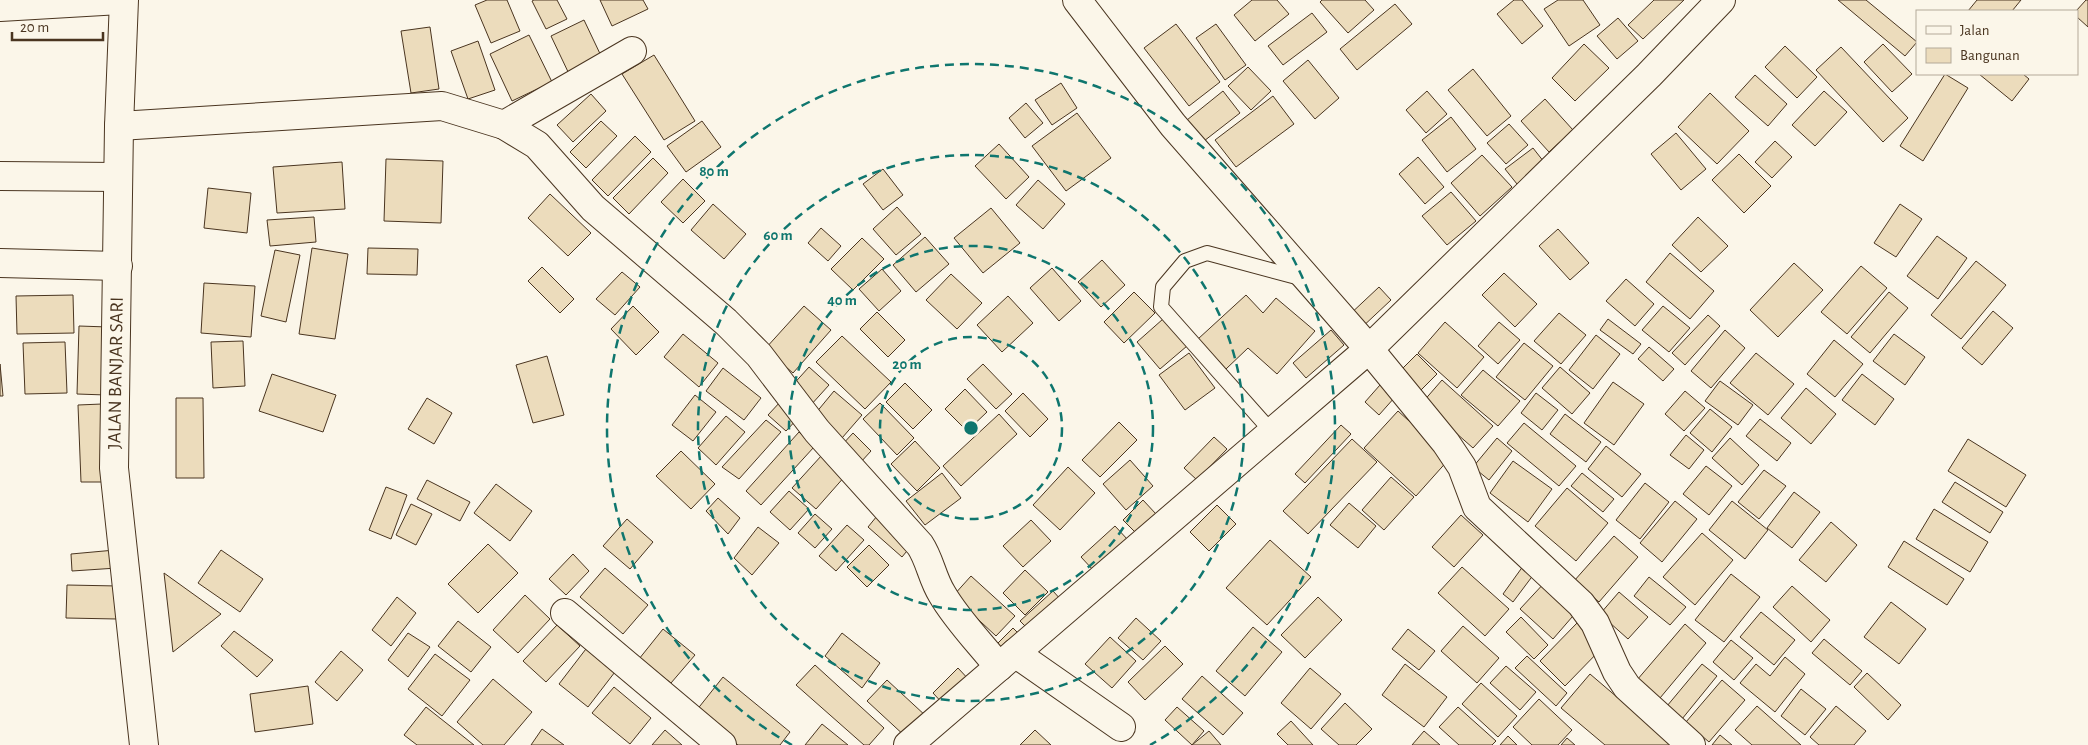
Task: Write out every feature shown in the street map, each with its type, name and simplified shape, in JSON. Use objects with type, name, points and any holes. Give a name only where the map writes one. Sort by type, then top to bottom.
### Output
[{"type":"street","points":[[0,7],[120,0]]},
{"type":"street","name":"JALAN BANJAR SARI","points":[[124,0],[119,126],[114,468],[144,745]]},
{"type":"street","points":[[1077,0],[1173,125],[1369,349],[1446,443],[1462,467],[1477,507],[1582,604],[1595,624],[1617,672],[1627,687],[1691,745]]},
{"type":"street","points":[[908,745],[1369,349],[1649,75],[1715,2]]},
{"type":"street","points":[[504,125],[632,51]]},
{"type":"street","points":[[119,126],[442,106],[504,125],[537,145],[593,208],[726,322],[759,355],[817,430],[920,544],[929,559],[935,582],[949,606],[1007,660],[1121,727]]},
{"type":"street","points":[[0,176],[118,177]]},
{"type":"street","points":[[0,263],[118,266]]},
{"type":"street","points":[[566,612],[722,745]]},
{"type":"lane","points":[[1272,432],[1162,307],[1163,287],[1185,261],[1207,253],[1308,280]]},
{"type":"building","points":[[487,0],[507,0],[520,31],[491,43],[475,5]]},
{"type":"building","points":[[557,0],[567,19],[546,29],[532,1]]},
{"type":"building","points":[[600,0],[643,0],[648,9],[612,26]]},
{"type":"building","points":[[1252,0],[1277,0],[1289,14],[1255,41],[1234,15]]},
{"type":"building","points":[[1322,0],[1365,0],[1374,10],[1348,33],[1320,2]]},
{"type":"building","points":[[1514,0],[1522,0],[1543,26],[1522,44],[1497,14]]},
{"type":"building","points":[[1558,0],[1583,0],[1600,25],[1569,46],[1544,9]]},
{"type":"building","points":[[1654,0],[1684,0],[1643,39],[1628,25]]},
{"type":"building","points":[[1838,0],[1866,0],[1916,41],[1905,56]]},
{"type":"building","points":[[1977,0],[2021,0],[2013,10],[1969,10]]},
{"type":"building","points":[[2088,0],[2088,27],[2078,18],[2077,10]]},
{"type":"building","points":[[1395,4],[1412,24],[1357,70],[1340,49]]},
{"type":"building","points":[[1312,13],[1327,32],[1283,65],[1268,46]]},
{"type":"building","points":[[1618,18],[1638,41],[1617,59],[1597,36]]},
{"type":"building","points":[[584,20],[603,60],[570,76],[551,36]]},
{"type":"building","points":[[1176,24],[1220,82],[1189,106],[1144,48]]},
{"type":"building","points":[[1216,24],[1246,65],[1225,80],[1196,38]]},
{"type":"building","points":[[430,27],[439,89],[411,93],[401,31]]},
{"type":"building","points":[[529,35],[552,82],[512,101],[490,54]]},
{"type":"building","points":[[478,41],[495,90],[468,99],[451,51]]},
{"type":"building","points":[[1584,44],[1609,68],[1575,101],[1552,78]]},
{"type":"building","points":[[1883,44],[1912,74],[1892,92],[1864,62]]},
{"type":"building","points":[[1785,46],[1817,77],[1797,98],[1765,67]]},
{"type":"building","points":[[1841,47],[1908,118],[1883,142],[1816,70]]},
{"type":"building","points":[[654,55],[695,121],[664,140],[622,74]]},
{"type":"building","points":[[1308,60],[1339,98],[1315,119],[1283,81]]},
{"type":"building","points":[[1248,67],[1271,91],[1251,110],[1228,86]]},
{"type":"building","points":[[1473,69],[1511,116],[1487,136],[1448,90]]},
{"type":"building","points":[[1755,75],[1787,104],[1768,126],[1735,97]]},
{"type":"building","points":[[1944,75],[1968,88],[1923,161],[1900,146]]},
{"type":"building","points":[[1980,75],[2024,75],[2029,79],[2012,101]]},
{"type":"building","points":[[1061,83],[1077,108],[1052,125],[1035,100]]},
{"type":"building","points":[[1223,91],[1240,113],[1204,141],[1187,120]]},
{"type":"building","points":[[1427,91],[1447,114],[1426,133],[1406,110]]},
{"type":"building","points":[[1824,91],[1847,112],[1815,146],[1792,125]]},
{"type":"building","points":[[1710,93],[1749,131],[1717,164],[1678,127]]},
{"type":"building","points":[[591,94],[606,111],[573,142],[557,125]]},
{"type":"building","points":[[1273,96],[1294,124],[1236,167],[1215,140]]},
{"type":"building","points":[[1545,99],[1573,130],[1549,152],[1521,121]]},
{"type":"building","points":[[1026,103],[1043,123],[1025,138],[1009,118]]},
{"type":"building","points":[[1077,113],[1111,158],[1066,191],[1032,146]]},
{"type":"building","points":[[1451,117],[1476,149],[1447,172],[1422,140]]},
{"type":"building","points":[[601,121],[617,136],[586,168],[570,152]]},
{"type":"building","points":[[702,121],[721,147],[686,172],[667,146]]},
{"type":"building","points":[[1509,124],[1528,145],[1506,164],[1487,143]]},
{"type":"building","points":[[1676,133],[1706,169],[1681,190],[1651,154]]},
{"type":"building","points":[[635,136],[651,152],[608,196],[592,180]]},
{"type":"building","points":[[1775,141],[1792,157],[1772,178],[1755,162]]},
{"type":"building","points":[[999,144],[1029,177],[1006,199],[975,166]]},
{"type":"building","points":[[1533,148],[1544,162],[1517,184],[1505,169]]},
{"type":"building","points":[[1739,154],[1771,186],[1744,213],[1712,180]]},
{"type":"building","points":[[1482,155],[1512,187],[1480,216],[1451,183]]},
{"type":"building","points":[[1418,157],[1444,187],[1425,204],[1399,174]]},
{"type":"building","points":[[653,158],[668,173],[629,214],[613,198]]},
{"type":"building","points":[[386,159],[443,161],[441,223],[384,221]]},
{"type":"building","points":[[342,162],[345,209],[277,213],[273,167]]},
{"type":"building","points":[[883,169],[903,195],[883,210],[863,184]]},
{"type":"building","points":[[683,179],[705,201],[683,223],[661,202]]},
{"type":"building","points":[[1038,180],[1065,204],[1043,229],[1016,205]]},
{"type":"building","points":[[208,188],[251,193],[247,233],[204,228]]},
{"type":"building","points":[[1451,192],[1476,221],[1447,245],[1422,216]]},
{"type":"building","points":[[550,194],[591,233],[568,256],[528,218]]},
{"type":"building","points":[[713,204],[746,234],[724,259],[691,230]]},
{"type":"building","points":[[1900,204],[1922,219],[1896,257],[1874,243]]},
{"type":"building","points":[[897,207],[921,234],[896,255],[873,229]]},
{"type":"building","points":[[991,208],[1020,243],[983,273],[954,238]]},
{"type":"building","points":[[314,217],[316,242],[270,246],[267,220]]},
{"type":"building","points":[[1698,217],[1728,246],[1701,272],[1672,245]]},
{"type":"building","points":[[821,228],[841,246],[828,261],[808,243]]},
{"type":"building","points":[[1558,229],[1589,263],[1570,280],[1539,246]]},
{"type":"building","points":[[1937,236],[1967,258],[1938,299],[1907,276]]},
{"type":"building","points":[[925,237],[949,264],[916,292],[893,265]]},
{"type":"building","points":[[862,238],[884,259],[853,290],[831,269]]},
{"type":"building","points":[[312,248],[348,254],[335,339],[299,334]]},
{"type":"building","points":[[368,248],[418,249],[417,275],[367,274]]},
{"type":"building","points":[[275,250],[300,255],[286,322],[261,316]]},
{"type":"building","points":[[1670,253],[1714,291],[1690,319],[1646,282]]},
{"type":"building","points":[[1102,260],[1125,285],[1101,307],[1078,282]]},
{"type":"building","points":[[1976,261],[2006,285],[1961,339],[1931,315]]},
{"type":"building","points":[[1794,263],[1823,290],[1778,337],[1750,310]]},
{"type":"building","points":[[1861,266],[1887,288],[1847,334],[1821,312]]},
{"type":"building","points":[[542,267],[574,299],[560,313],[528,281]]},
{"type":"building","points":[[1052,268],[1081,301],[1059,321],[1030,288]]},
{"type":"building","points":[[882,269],[901,291],[879,311],[859,289]]},
{"type":"building","points":[[622,272],[640,287],[615,315],[596,299]]},
{"type":"building","points":[[1504,273],[1537,304],[1515,327],[1482,295]]},
{"type":"building","points":[[951,274],[982,303],[957,329],[926,300]]},
{"type":"building","points":[[1626,279],[1654,304],[1635,326],[1606,301]]},
{"type":"building","points":[[204,283],[255,286],[251,337],[201,333]]},
{"type":"building","points":[[1379,287],[1391,300],[1359,330],[1347,317]]},
{"type":"building","points":[[1134,292],[1155,313],[1124,343],[1104,322]]},
{"type":"building","points":[[1889,292],[1908,308],[1870,353],[1851,337]]},
{"type":"building","points":[[73,295],[74,333],[17,334],[16,296]]},
{"type":"building","points":[[1246,295],[1263,313],[1276,298],[1315,331],[1277,374],[1248,348],[1226,369],[1198,339]]},
{"type":"building","points":[[1008,296],[1033,323],[1002,352],[977,325]]},
{"type":"building","points":[[633,306],[659,332],[636,355],[611,329]]},
{"type":"building","points":[[804,306],[831,330],[793,373],[765,349]]},
{"type":"building","points":[[1663,306],[1690,328],[1669,352],[1642,330]]},
{"type":"building","points":[[1993,311],[2013,328],[1982,365],[1962,348]]},
{"type":"building","points":[[877,312],[905,340],[888,357],[860,329]]},
{"type":"building","points":[[1559,313],[1586,335],[1561,364],[1534,341]]},
{"type":"building","points":[[1708,315],[1720,326],[1685,365],[1672,353]]},
{"type":"building","points":[[1163,319],[1187,346],[1160,369],[1137,342]]},
{"type":"building","points":[[1608,319],[1641,344],[1633,354],[1600,330]]},
{"type":"building","points":[[1445,322],[1484,357],[1457,388],[1418,353]]},
{"type":"building","points":[[1499,322],[1520,340],[1498,364],[1478,346]]},
{"type":"building","points":[[79,326],[108,327],[106,395],[77,394]]},
{"type":"building","points":[[1331,330],[1344,345],[1306,378],[1293,363]]},
{"type":"building","points":[[1725,330],[1745,348],[1711,388],[1691,371]]},
{"type":"building","points":[[683,334],[718,363],[699,387],[664,357]]},
{"type":"building","points":[[1894,334],[1925,357],[1905,385],[1873,361]]},
{"type":"building","points":[[1596,335],[1620,354],[1593,389],[1569,370]]},
{"type":"building","points":[[842,336],[891,382],[865,409],[816,362]]},
{"type":"building","points":[[1834,340],[1863,364],[1835,397],[1807,374]]},
{"type":"building","points":[[243,341],[245,386],[213,388],[211,342]]},
{"type":"building","points":[[65,342],[67,393],[25,394],[23,343]]},
{"type":"building","points":[[1524,343],[1553,366],[1525,400],[1496,377]]},
{"type":"building","points":[[1649,347],[1674,369],[1663,381],[1638,359]]},
{"type":"building","points":[[1189,353],[1215,388],[1185,410],[1159,375]]},
{"type":"building","points":[[1756,353],[1794,384],[1768,415],[1730,383]]},
{"type":"building","points":[[1417,354],[1437,374],[1418,393],[1398,373]]},
{"type":"building","points":[[547,356],[564,415],[533,423],[516,365]]},
{"type":"building","points":[[0,364],[3,396],[0,396]]},
{"type":"building","points":[[983,364],[1012,394],[996,409],[967,379]]},
{"type":"building","points":[[809,367],[829,385],[810,406],[790,388]]},
{"type":"building","points":[[1560,367],[1590,393],[1572,414],[1542,388]]},
{"type":"building","points":[[723,368],[761,398],[744,420],[706,391]]},
{"type":"building","points":[[1483,370],[1520,401],[1498,426],[1461,395]]},
{"type":"building","points":[[272,374],[336,395],[323,432],[259,411]]},
{"type":"building","points":[[1862,374],[1894,399],[1875,425],[1842,400]]},
{"type":"building","points":[[1442,380],[1493,426],[1473,448],[1422,403]]},
{"type":"building","points":[[1720,381],[1753,405],[1738,425],[1705,401]]},
{"type":"building","points":[[1613,382],[1644,404],[1614,445],[1584,423]]},
{"type":"building","points":[[905,383],[932,410],[913,429],[886,402]]},
{"type":"building","points":[[1380,385],[1395,397],[1379,415],[1365,402]]},
{"type":"building","points":[[1806,388],[1836,414],[1811,444],[1781,418]]},
{"type":"building","points":[[965,389],[987,412],[967,431],[945,409]]},
{"type":"building","points":[[834,391],[862,415],[842,438],[815,414]]},
{"type":"building","points":[[1685,391],[1705,408],[1684,431],[1665,414]]},
{"type":"building","points":[[1023,393],[1048,419],[1030,437],[1005,411]]},
{"type":"building","points":[[1536,393],[1558,410],[1542,430],[1521,413]]},
{"type":"building","points":[[695,395],[716,412],[693,441],[672,425]]},
{"type":"building","points":[[176,398],[203,398],[204,478],[176,478]]},
{"type":"building","points":[[427,398],[452,413],[434,444],[408,429]]},
{"type":"building","points":[[781,401],[799,417],[786,431],[768,415]]},
{"type":"building","points":[[880,403],[914,438],[897,455],[863,419]]},
{"type":"building","points":[[102,404],[105,482],[81,482],[78,405]]},
{"type":"building","points":[[1710,409],[1732,427],[1712,452],[1690,433]]},
{"type":"building","points":[[1398,411],[1450,458],[1416,496],[1364,448]]},
{"type":"building","points":[[999,414],[1017,434],[961,486],[943,466]]},
{"type":"building","points":[[1565,414],[1601,442],[1586,462],[1550,434]]},
{"type":"building","points":[[726,416],[745,432],[716,465],[698,448]]},
{"type":"building","points":[[1760,419],[1791,443],[1777,461],[1746,436]]},
{"type":"building","points":[[766,420],[781,432],[739,479],[722,467]]},
{"type":"building","points":[[1119,422],[1137,440],[1100,477],[1082,460]]},
{"type":"building","points":[[1524,423],[1576,466],[1559,486],[1507,443]]},
{"type":"building","points":[[1341,425],[1351,434],[1305,483],[1295,474]]},
{"type":"building","points":[[799,432],[814,447],[761,505],[746,491]]},
{"type":"building","points":[[853,433],[871,451],[860,463],[841,446]]},
{"type":"building","points":[[1686,435],[1704,450],[1689,469],[1670,455]]},
{"type":"building","points":[[1214,437],[1227,449],[1197,480],[1184,468]]},
{"type":"building","points":[[1497,438],[1512,451],[1489,480],[1473,467]]},
{"type":"building","points":[[1730,438],[1759,465],[1742,485],[1712,458]]},
{"type":"building","points":[[1352,439],[1377,462],[1308,534],[1283,511]]},
{"type":"building","points":[[1968,439],[2026,475],[2006,507],[1948,471]]},
{"type":"building","points":[[915,441],[940,468],[917,491],[891,464]]},
{"type":"building","points":[[1606,446],[1641,474],[1622,497],[1588,469]]},
{"type":"building","points":[[681,451],[715,484],[691,509],[656,476]]},
{"type":"building","points":[[822,455],[846,475],[816,509],[792,488]]},
{"type":"building","points":[[1130,460],[1153,486],[1126,510],[1103,484]]},
{"type":"building","points":[[1513,461],[1552,489],[1528,522],[1490,493]]},
{"type":"building","points":[[1706,466],[1732,486],[1709,515],[1683,494]]},
{"type":"building","points":[[1068,467],[1095,493],[1060,530],[1033,505]]},
{"type":"building","points":[[1764,470],[1786,486],[1759,519],[1738,502]]},
{"type":"building","points":[[942,473],[961,498],[925,525],[906,501]]},
{"type":"building","points":[[1582,473],[1614,499],[1603,512],[1571,486]]},
{"type":"building","points":[[1391,477],[1414,497],[1384,530],[1362,510]]},
{"type":"building","points":[[427,480],[470,502],[460,521],[417,499]]},
{"type":"building","points":[[1955,482],[2003,512],[1990,533],[1942,502]]},
{"type":"building","points":[[1645,483],[1669,502],[1640,539],[1616,520]]},
{"type":"building","points":[[496,484],[532,511],[510,541],[474,513]]},
{"type":"building","points":[[386,487],[407,495],[391,539],[369,530]]},
{"type":"building","points":[[1567,488],[1608,523],[1576,561],[1535,526]]},
{"type":"building","points":[[789,491],[809,509],[790,530],[770,512]]},
{"type":"building","points":[[1794,492],[1820,512],[1792,548],[1767,528]]},
{"type":"building","points":[[718,498],[740,518],[728,534],[706,511]]},
{"type":"building","points":[[1143,500],[1156,514],[1136,533],[1123,520]]},
{"type":"building","points":[[1675,501],[1697,519],[1662,562],[1640,543]]},
{"type":"building","points":[[1732,501],[1768,530],[1745,559],[1709,530]]},
{"type":"building","points":[[1349,503],[1376,526],[1358,548],[1330,525]]},
{"type":"building","points":[[411,504],[432,514],[416,545],[396,535]]},
{"type":"building","points":[[1217,505],[1236,524],[1209,551],[1190,532]]},
{"type":"building","points":[[1934,509],[1988,542],[1970,572],[1916,539]]},
{"type":"building","points":[[815,514],[832,529],[815,548],[798,533]]},
{"type":"building","points":[[1461,515],[1483,535],[1454,567],[1432,547]]},
{"type":"building","points":[[877,516],[911,546],[902,557],[868,527]]},
{"type":"building","points":[[627,519],[653,542],[630,569],[603,546]]},
{"type":"building","points":[[1031,520],[1051,541],[1023,567],[1003,546]]},
{"type":"building","points":[[1831,522],[1857,545],[1826,582],[1799,560]]},
{"type":"building","points":[[847,525],[864,540],[836,571],[819,556]]},
{"type":"building","points":[[1115,526],[1128,540],[1094,571],[1081,557]]},
{"type":"building","points":[[758,527],[779,543],[752,575],[734,558]]},
{"type":"building","points":[[1702,533],[1733,560],[1695,605],[1663,577]]},
{"type":"building","points":[[1614,536],[1638,557],[1599,602],[1574,581]]},
{"type":"building","points":[[1270,540],[1311,577],[1267,625],[1226,588]]},
{"type":"building","points":[[1904,541],[1964,579],[1947,605],[1888,567]]},
{"type":"building","points":[[488,544],[518,573],[478,613],[448,584]]},
{"type":"building","points":[[869,545],[889,565],[867,587],[847,567]]},
{"type":"building","points":[[115,550],[117,568],[72,571],[71,554]]},
{"type":"building","points":[[221,550],[263,579],[240,612],[198,583]]},
{"type":"building","points":[[573,554],[589,571],[566,595],[549,579]]},
{"type":"building","points":[[1526,562],[1537,570],[1513,602],[1503,594]]},
{"type":"building","points":[[1462,567],[1509,609],[1485,636],[1438,593]]},
{"type":"building","points":[[605,568],[648,605],[623,634],[580,597]]},
{"type":"building","points":[[1025,570],[1048,592],[1025,615],[1003,593]]},
{"type":"building","points":[[164,573],[221,614],[173,652]]},
{"type":"building","points":[[1731,574],[1760,597],[1724,642],[1695,620]]},
{"type":"building","points":[[971,576],[1015,616],[996,636],[953,596]]},
{"type":"building","points":[[1649,577],[1686,607],[1670,625],[1634,596]]},
{"type":"building","points":[[1547,580],[1579,609],[1553,639],[1520,609]]},
{"type":"building","points":[[67,585],[118,586],[117,619],[66,618]]},
{"type":"building","points":[[1792,586],[1830,620],[1811,642],[1773,607]]},
{"type":"building","points":[[1053,591],[1062,601],[1030,631],[1020,621]]},
{"type":"building","points":[[1619,592],[1648,617],[1628,639],[1600,614]]},
{"type":"building","points":[[525,595],[550,619],[518,653],[493,630]]},
{"type":"building","points":[[397,597],[416,613],[391,646],[372,630]]},
{"type":"building","points":[[1318,597],[1342,620],[1305,658],[1281,635]]},
{"type":"building","points":[[1891,602],[1926,629],[1899,664],[1864,637]]},
{"type":"building","points":[[1761,612],[1795,640],[1774,665],[1740,637]]},
{"type":"building","points":[[1521,617],[1548,645],[1534,659],[1506,632]]},
{"type":"building","points":[[1136,618],[1161,641],[1143,660],[1118,638]]},
{"type":"building","points":[[458,621],[491,647],[471,672],[438,646]]},
{"type":"building","points":[[1578,622],[1603,647],[1565,686],[1540,661]]},
{"type":"building","points":[[1685,624],[1706,643],[1660,698],[1637,680]]},
{"type":"building","points":[[557,625],[580,646],[546,682],[523,661]]},
{"type":"building","points":[[1463,626],[1499,658],[1477,683],[1441,651]]},
{"type":"building","points":[[1253,627],[1282,652],[1245,696],[1216,671]]},
{"type":"building","points":[[1013,628],[1021,636],[1001,656],[993,648]]},
{"type":"building","points":[[663,629],[695,655],[671,683],[639,659]]},
{"type":"building","points":[[1408,629],[1435,651],[1419,670],[1392,649]]},
{"type":"building","points":[[234,631],[273,660],[257,677],[221,646]]},
{"type":"building","points":[[408,633],[430,647],[408,677],[388,660]]},
{"type":"building","points":[[842,633],[880,663],[862,688],[825,656]]},
{"type":"building","points":[[1110,637],[1136,661],[1112,688],[1085,664]]},
{"type":"building","points":[[1824,639],[1862,671],[1850,685],[1812,653]]},
{"type":"building","points":[[1731,640],[1753,658],[1734,680],[1713,662]]},
{"type":"building","points":[[589,645],[618,668],[588,707],[559,684]]},
{"type":"building","points":[[1165,646],[1183,664],[1145,700],[1128,682]]},
{"type":"building","points":[[341,651],[363,670],[337,701],[315,682]]},
{"type":"building","points":[[435,654],[470,680],[442,716],[408,689]]},
{"type":"building","points":[[1527,656],[1567,693],[1556,706],[1515,668]]},
{"type":"building","points":[[1785,657],[1805,674],[1775,712],[1740,683],[1756,664],[1770,676]]},
{"type":"building","points":[[1405,664],[1447,697],[1424,727],[1382,695]]},
{"type":"building","points":[[1702,664],[1717,676],[1682,719],[1667,706]]},
{"type":"building","points":[[815,665],[884,728],[869,745],[864,745],[796,685]]},
{"type":"building","points":[[1506,666],[1536,692],[1520,710],[1490,683]]},
{"type":"building","points":[[958,668],[971,682],[946,707],[933,693]]},
{"type":"building","points":[[1310,668],[1341,694],[1311,729],[1281,703]]},
{"type":"building","points":[[1867,673],[1901,705],[1888,720],[1854,687]]},
{"type":"building","points":[[1590,674],[1673,745],[1605,745],[1561,708]]},
{"type":"building","points":[[1202,676],[1243,713],[1223,735],[1182,699]]},
{"type":"building","points":[[723,677],[790,732],[780,745],[738,745],[696,711]]},
{"type":"building","points":[[493,679],[532,712],[504,745],[483,745],[457,722]]},
{"type":"building","points":[[887,680],[927,717],[907,738],[867,701]]},
{"type":"building","points":[[1722,680],[1745,700],[1709,742],[1686,722]]},
{"type":"building","points":[[1481,683],[1517,716],[1498,737],[1462,704]]},
{"type":"building","points":[[308,686],[313,724],[255,732],[250,694]]},
{"type":"building","points":[[614,687],[651,718],[630,744],[592,713]]},
{"type":"building","points":[[1801,689],[1826,709],[1805,735],[1781,716]]},
{"type":"building","points":[[1539,699],[1572,730],[1558,745],[1532,745],[1513,727]]},
{"type":"building","points":[[1345,703],[1372,729],[1356,745],[1339,745],[1321,729]]},
{"type":"building","points":[[1757,706],[1801,745],[1752,745],[1735,730]]},
{"type":"building","points":[[1836,706],[1866,731],[1854,745],[1819,745],[1810,737]]},
{"type":"building","points":[[426,707],[474,745],[417,745],[404,735]]},
{"type":"building","points":[[1177,707],[1204,731],[1192,745],[1165,720]]},
{"type":"building","points":[[1458,707],[1496,741],[1492,745],[1459,745],[1439,727]]},
{"type":"building","points":[[1291,721],[1313,745],[1288,745],[1277,734]]},
{"type":"building","points":[[822,724],[848,745],[805,745]]},
{"type":"building","points":[[542,729],[564,745],[531,745]]},
{"type":"building","points":[[665,730],[682,745],[652,745]]},
{"type":"building","points":[[1035,730],[1051,745],[1020,745]]},
{"type":"building","points":[[1209,731],[1221,745],[1192,745]]},
{"type":"building","points":[[1424,731],[1440,745],[1412,745]]},
{"type":"building","points":[[1720,735],[1732,745],[1712,745]]},
{"type":"building","points":[[1508,736],[1517,745],[1500,745]]},
{"type":"building","points":[[1567,738],[1575,745],[1561,745]]}]
